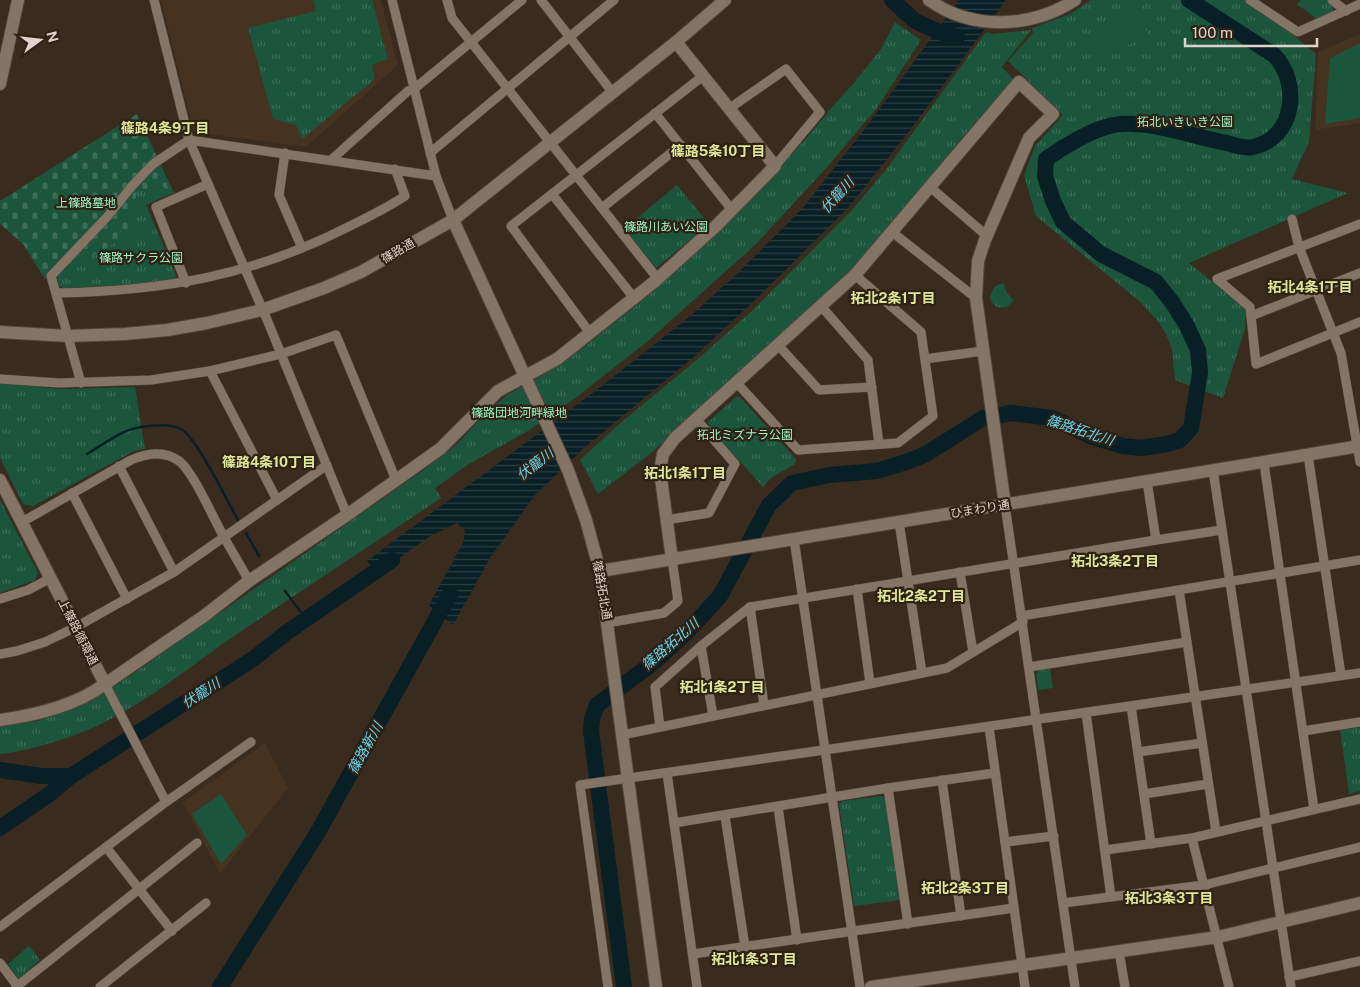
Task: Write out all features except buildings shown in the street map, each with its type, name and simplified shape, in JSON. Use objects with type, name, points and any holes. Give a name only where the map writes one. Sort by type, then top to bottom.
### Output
[{"type":"street","points":[[0,84],[18,0]]},
{"type":"street","points":[[154,0],[189,140],[281,354],[347,515]]},
{"type":"street","points":[[392,0],[436,176],[453,220]]},
{"type":"street","points":[[447,0],[452,18],[658,279]]},
{"type":"street","points":[[331,160],[408,91],[414,89],[522,0]]},
{"type":"street","points":[[541,0],[613,93]]},
{"type":"street","points":[[930,0],[949,12],[978,20],[1005,22],[1027,21],[1055,12],[1075,0]]},
{"type":"street","points":[[1250,0],[1298,32],[1360,4]]},
{"type":"street","points":[[1332,0],[1346,11]]},
{"type":"street","name":"篠路通","points":[[0,332],[67,336],[167,330],[262,310],[362,272],[453,220],[676,42],[721,1]]},
{"type":"street","points":[[430,153],[570,38],[609,2]]},
{"type":"street","points":[[676,42],[776,166]]},
{"type":"street","points":[[0,720],[35,715],[96,691],[204,616],[249,581],[440,449],[498,391],[557,359],[658,279],[776,166],[820,112],[786,69],[730,108]]},
{"type":"street","points":[[590,334],[511,226],[703,76]]},
{"type":"street","points":[[608,624],[664,613],[678,601],[660,471],[663,454],[675,438],[855,275],[1019,82],[1053,114],[1029,138],[987,236],[978,261],[976,298],[1076,987]]},
{"type":"street","points":[[655,113],[732,210]]},
{"type":"street","points":[[81,383],[51,276],[108,216],[153,164],[189,140],[436,176]]},
{"type":"street","points":[[602,208],[681,145]]},
{"type":"street","points":[[284,153],[279,195],[302,248]]},
{"type":"street","points":[[56,292],[121,290],[186,283],[244,269],[302,248],[323,240],[404,196],[395,169]]},
{"type":"street","points":[[186,283],[156,207],[208,184]]},
{"type":"street","points":[[930,187],[987,236]]},
{"type":"street","points":[[552,194],[634,298]]},
{"type":"street","points":[[1292,218],[1299,247],[1342,353],[1360,462]]},
{"type":"street","name":"篠路拓北通","points":[[453,220],[568,470],[586,520],[600,571],[656,987]]},
{"type":"street","points":[[1360,224],[1217,279],[1250,307],[1256,364],[1360,322]]},
{"type":"street","points":[[892,232],[976,298]]},
{"type":"street","points":[[1251,316],[1360,273]]},
{"type":"street","points":[[736,382],[798,450],[898,443],[933,416],[921,332],[855,275]]},
{"type":"street","points":[[821,306],[868,360],[879,444]]},
{"type":"street","points":[[0,379],[59,383],[151,380],[210,371],[281,354],[336,335],[396,480]]},
{"type":"street","points":[[778,345],[820,390],[872,387]]},
{"type":"street","points":[[925,358],[983,351]]},
{"type":"street","points":[[210,371],[277,500]]},
{"type":"street","points":[[666,520],[709,513],[736,464],[696,419]]},
{"type":"street","name":"ひまわり通","points":[[600,571],[1359,447]]},
{"type":"street","points":[[22,522],[119,466],[144,454],[156,453],[168,456],[180,461],[190,473],[249,581]]},
{"type":"street","points":[[1308,455],[1341,675]]},
{"type":"street","points":[[1264,463],[1314,809]]},
{"type":"street","points":[[0,654],[45,642],[76,627],[174,572],[327,465]]},
{"type":"street","points":[[119,466],[174,572]]},
{"type":"street","points":[[1213,470],[1291,987]]},
{"type":"street","name":"上篠路循環通","points":[[0,480],[105,684]]},
{"type":"street","points":[[1147,481],[1156,540]]},
{"type":"street","points":[[72,493],[127,599]]},
{"type":"street","points":[[899,522],[922,673]]},
{"type":"street","points":[[660,727],[655,687],[701,646],[750,607],[1222,530]]},
{"type":"street","points":[[794,539],[860,987]]},
{"type":"street","points":[[622,735],[947,668],[1022,619],[1179,590],[1360,560]]},
{"type":"street","points":[[960,572],[973,652]]},
{"type":"street","points":[[0,599],[28,590],[51,578]]},
{"type":"street","points":[[857,589],[870,683]]},
{"type":"street","points":[[1179,590],[1216,832]]},
{"type":"street","points":[[750,607],[764,705]]},
{"type":"street","points":[[1029,668],[1187,642]]},
{"type":"street","points":[[701,646],[713,716]]},
{"type":"street","points":[[608,987],[580,785],[1360,673]]},
{"type":"street","points":[[105,684],[166,802]]},
{"type":"street","points":[[1132,706],[1152,844]]},
{"type":"street","points":[[1086,713],[1111,897]]},
{"type":"street","points":[[1303,731],[1360,722]]},
{"type":"street","points":[[989,727],[1025,987]]},
{"type":"street","points":[[0,928],[166,802],[250,742]]},
{"type":"street","points":[[1138,752],[1202,743]]},
{"type":"street","points":[[667,773],[698,987]]},
{"type":"street","points":[[674,823],[888,788],[995,773]]},
{"type":"street","points":[[942,780],[961,916]]},
{"type":"street","points":[[1144,794],[1208,784]]},
{"type":"street","points":[[888,788],[908,924]]},
{"type":"street","points":[[1105,850],[1192,838],[1360,799]]},
{"type":"street","points":[[778,807],[797,940]]},
{"type":"street","points":[[725,816],[745,947]]},
{"type":"street","points":[[1005,842],[1054,836]]},
{"type":"street","points":[[1192,838],[1229,987]]},
{"type":"street","points":[[0,963],[17,987],[197,843]]},
{"type":"street","points":[[106,847],[172,931]]},
{"type":"street","points":[[1063,903],[1204,885],[1360,847]]},
{"type":"street","points":[[100,987],[206,903]]},
{"type":"street","points":[[871,987],[1218,937],[1360,904]]},
{"type":"street","points":[[693,954],[1014,908]]},
{"type":"street","points":[[1119,951],[1125,987]]},
{"type":"street","points":[[1289,977],[1360,962]]},
{"type":"shaded area","points":[[161,0],[381,0],[398,65],[306,147],[194,132]]},
{"type":"shaded area","points":[[1360,34],[1360,123],[1315,130],[1318,52]]},
{"type":"shaded area","points":[[265,743],[288,788],[220,874],[183,802]]},
{"type":"green space","points":[[313,0],[372,0],[388,59],[372,65],[375,79],[302,139],[296,125],[273,119],[248,28],[316,11]]},
{"type":"green space","name":"拓北いきいき公園","points":[[1091,0],[1244,0],[1288,31],[1316,54],[1309,142],[1292,179],[1348,193],[1189,263],[1246,309],[1245,329],[1223,398],[1175,380],[1172,349],[1166,334],[1157,320],[1139,301],[1036,216],[1024,175],[1035,146],[1063,115],[1008,61],[1033,33],[1032,28],[1070,14]]},
{"type":"green space","points":[[1301,0],[1326,0],[1334,6],[1333,13],[1317,19],[1297,4]]},
{"type":"green space","points":[[1136,11],[1148,34],[1105,58],[1092,35]]},
{"type":"green space","name":"篠路団地河畔緑地","points":[[895,22],[921,40],[877,108],[828,166],[755,245],[648,341],[574,399],[528,431],[469,464],[435,488],[441,498],[240,632],[137,704],[101,724],[78,734],[38,747],[0,754],[0,726],[38,721],[92,700],[130,676],[425,469],[457,444],[487,412],[507,395],[541,376],[584,347],[654,291],[767,181],[809,135],[881,49]]},
{"type":"green space","points":[[1031,30],[1002,67],[1013,79],[962,138],[893,224],[850,272],[757,359],[651,453],[598,494],[580,460],[618,425],[699,358],[754,309],[851,211],[885,171],[986,32],[993,34]]},
{"type":"green space","points":[[1360,43],[1360,118],[1325,124],[1330,58]]},
{"type":"green space","name":"上篠路墓地","points":[[137,114],[174,193],[168,195],[164,187],[137,190],[129,236],[93,255],[80,251],[57,276],[45,279],[23,244],[0,224],[0,201]]},
{"type":"green space","name":"篠路川あい公園","points":[[677,185],[709,224],[656,268],[624,229]]},
{"type":"green space","name":"篠路サクラ公園","points":[[164,187],[168,195],[146,205],[176,275],[175,279],[132,285],[63,288],[59,286],[57,276],[137,190]]},
{"type":"green space","points":[[1003,283],[1008,295],[1014,300],[1007,307],[1001,308],[994,305],[990,297],[994,287]]},
{"type":"green space","points":[[0,383],[61,389],[135,387],[145,449],[134,451],[33,506],[23,504],[0,458]]},
{"type":"green space","name":"拓北ミズナラ公園","points":[[736,397],[740,397],[796,459],[795,464],[771,478],[763,487],[709,427],[708,422]]},
{"type":"green space","points":[[0,500],[38,573],[35,580],[0,593]]},
{"type":"green space","points":[[1050,669],[1053,688],[1038,690],[1036,674],[1039,670]]},
{"type":"green space","points":[[1360,727],[1360,791],[1349,794],[1340,730]]},
{"type":"green space","points":[[221,794],[247,835],[221,864],[192,814]]},
{"type":"green space","points":[[882,796],[885,798],[900,900],[854,906],[839,804],[842,801]]},
{"type":"green space","points":[[29,946],[40,960],[18,979],[8,964]]},
{"type":"water","points":[[959,0],[1006,0],[908,133],[847,209],[695,356],[583,449],[535,495],[490,558],[453,625],[429,605],[463,543],[465,531],[457,523],[430,536],[377,574],[367,561],[598,389],[688,318],[738,273],[803,208],[870,122]]},
{"type":"waterway","points":[[892,0],[915,21],[939,32],[957,37]]},
{"type":"waterway","name":"篠路拓北川","points":[[624,987],[591,731],[592,719],[597,705],[654,662],[689,630],[720,596],[769,505],[792,483],[829,475],[877,471],[909,461],[926,454],[983,418],[1011,413],[1052,418],[1090,436],[1123,446],[1142,448],[1180,440],[1191,428],[1200,373],[1198,350],[1186,324],[1156,282],[1101,254],[1063,222],[1053,201],[1045,176],[1046,159],[1088,134],[1114,125],[1141,124],[1155,126],[1247,148],[1267,142],[1278,133],[1285,121],[1289,108],[1288,80],[1283,67],[1274,55],[1189,0]]},
{"type":"waterway","points":[[87,454],[119,434],[136,428],[160,425],[181,429],[195,444],[238,520]]},
{"type":"waterway","points":[[246,533],[259,556]]},
{"type":"waterway","name":"伏籠川","points":[[0,828],[51,793],[71,776],[253,659],[286,633],[392,560]]},
{"type":"waterway","points":[[285,591],[306,619]]},
{"type":"waterway","name":"篠路新川","points":[[220,987],[318,832],[450,594]]},
{"type":"waterway","points":[[0,770],[41,776],[71,776]]},
{"type":"district","name":"篠路4条9丁目","points":[[165,128]]},
{"type":"district","name":"篠路5条10丁目","points":[[718,151]]},
{"type":"district","name":"拓北4条1丁目","points":[[1310,287]]},
{"type":"district","name":"拓北2条1丁目","points":[[893,298]]},
{"type":"district","name":"篠路4条10丁目","points":[[269,462]]},
{"type":"district","name":"拓北1条1丁目","points":[[685,473]]},
{"type":"district","name":"拓北3条2丁目","points":[[1115,561]]},
{"type":"district","name":"拓北2条2丁目","points":[[921,596]]},
{"type":"district","name":"拓北1条2丁目","points":[[722,687]]},
{"type":"district","name":"拓北2条3丁目","points":[[965,888]]},
{"type":"district","name":"拓北3条3丁目","points":[[1169,898]]},
{"type":"district","name":"拓北1条3丁目","points":[[754,959]]}]
